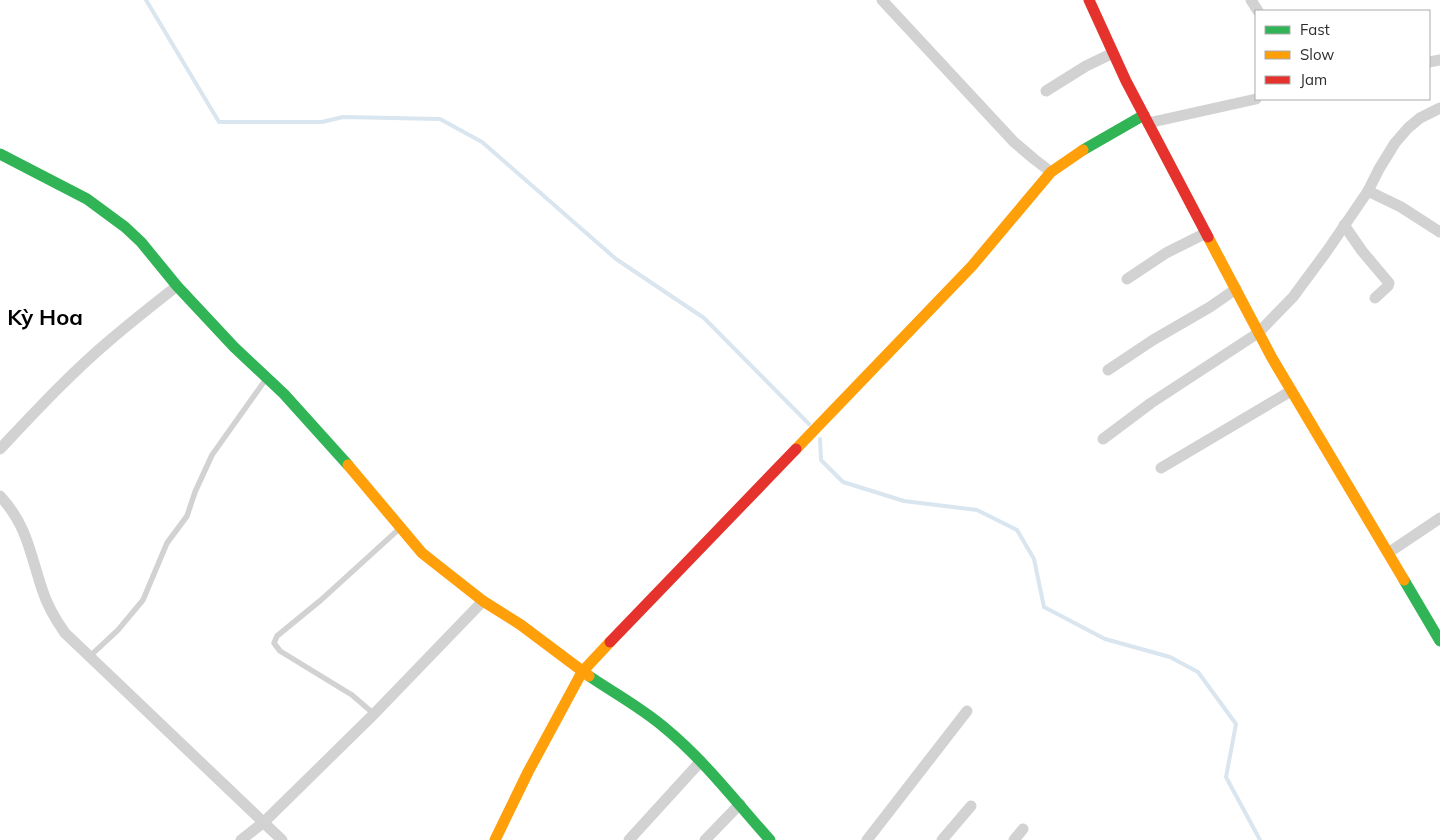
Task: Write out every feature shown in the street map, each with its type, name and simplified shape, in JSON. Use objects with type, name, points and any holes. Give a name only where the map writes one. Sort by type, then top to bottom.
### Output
[{"type":"street","points":[[1089,0],[1146,119],[1258,332],[1291,391],[1440,641]]},
{"type":"street","points":[[886,1],[1014,142],[1051,172]]},
{"type":"street","points":[[1046,91],[1113,52]]},
{"type":"street","points":[[495,840],[528,772],[582,672],[972,266],[1051,172],[1074,154],[1146,119],[1255,99]]},
{"type":"street","points":[[1103,440],[1151,403],[1258,332],[1293,297],[1368,191],[1383,162],[1408,128],[1430,112],[1440,108]]},
{"type":"street","points":[[0,154],[87,199],[108,213],[141,242],[177,286],[234,347],[284,394],[334,449],[431,562],[483,601],[521,625],[582,672],[650,716],[680,740],[740,804],[770,840]]},
{"type":"street","points":[[1368,191],[1401,207],[1440,232]]},
{"type":"street","points":[[1344,225],[1362,250],[1390,282],[1375,298]]},
{"type":"street","points":[[1127,280],[1166,254],[1206,233]]},
{"type":"street","points":[[0,449],[95,353],[177,286]]},
{"type":"street","points":[[1108,370],[1236,289]]},
{"type":"street","points":[[1161,468],[1291,391]]},
{"type":"street","points":[[0,496],[13,510],[23,528],[42,590],[52,613],[65,633],[282,840]]},
{"type":"street","points":[[1388,553],[1440,518]]},
{"type":"street","points":[[241,840],[264,822],[374,714],[483,601]]},
{"type":"street","points":[[867,840],[967,711]]},
{"type":"street","points":[[629,840],[701,761]]},
{"type":"street","points":[[705,840],[740,804]]},
{"type":"street","points":[[942,840],[971,806]]},
{"type":"street","points":[[1014,840],[1023,829]]},
{"type":"lane","points":[[89,657],[118,630],[142,600],[167,543],[187,516],[195,492],[212,455],[267,378]]},
{"type":"lane","points":[[374,714],[352,695],[280,651],[274,644],[277,636],[283,630],[321,600],[400,527]]},
{"type":"waterway","points":[[146,0],[219,122],[322,122],[343,117],[440,119],[482,142],[616,259],[704,318],[809,424]]},
{"type":"waterway","points":[[820,439],[821,460],[843,482],[904,501],[977,510],[1017,530],[1034,559],[1044,607],[1105,639],[1170,657],[1198,672],[1236,724],[1226,777],[1260,840]]},
{"type":"traffic: fast","points":[[1083,150],[1144,115]]},
{"type":"traffic: fast","points":[[0,154],[87,199],[125,227],[141,242],[177,286],[234,347],[284,394],[348,465]]},
{"type":"traffic: fast","points":[[1404,580],[1440,641]]},
{"type":"traffic: fast","points":[[589,676],[647,714],[679,740],[706,767],[770,840]]},
{"type":"traffic: slow","points":[[796,449],[972,266],[1051,172],[1083,150]]},
{"type":"traffic: slow","points":[[1208,237],[1272,358],[1404,580]]},
{"type":"traffic: slow","points":[[348,465],[422,553],[483,601],[521,625],[589,676]]},
{"type":"traffic: slow","points":[[495,840],[528,772],[582,672],[610,642]]},
{"type":"traffic: jam","points":[[1089,0],[1126,81],[1208,237]]},
{"type":"traffic: jam","points":[[610,642],[796,449]]},
{"type":"district","name":"Kỳ Hoa","points":[[45,317]]}]
